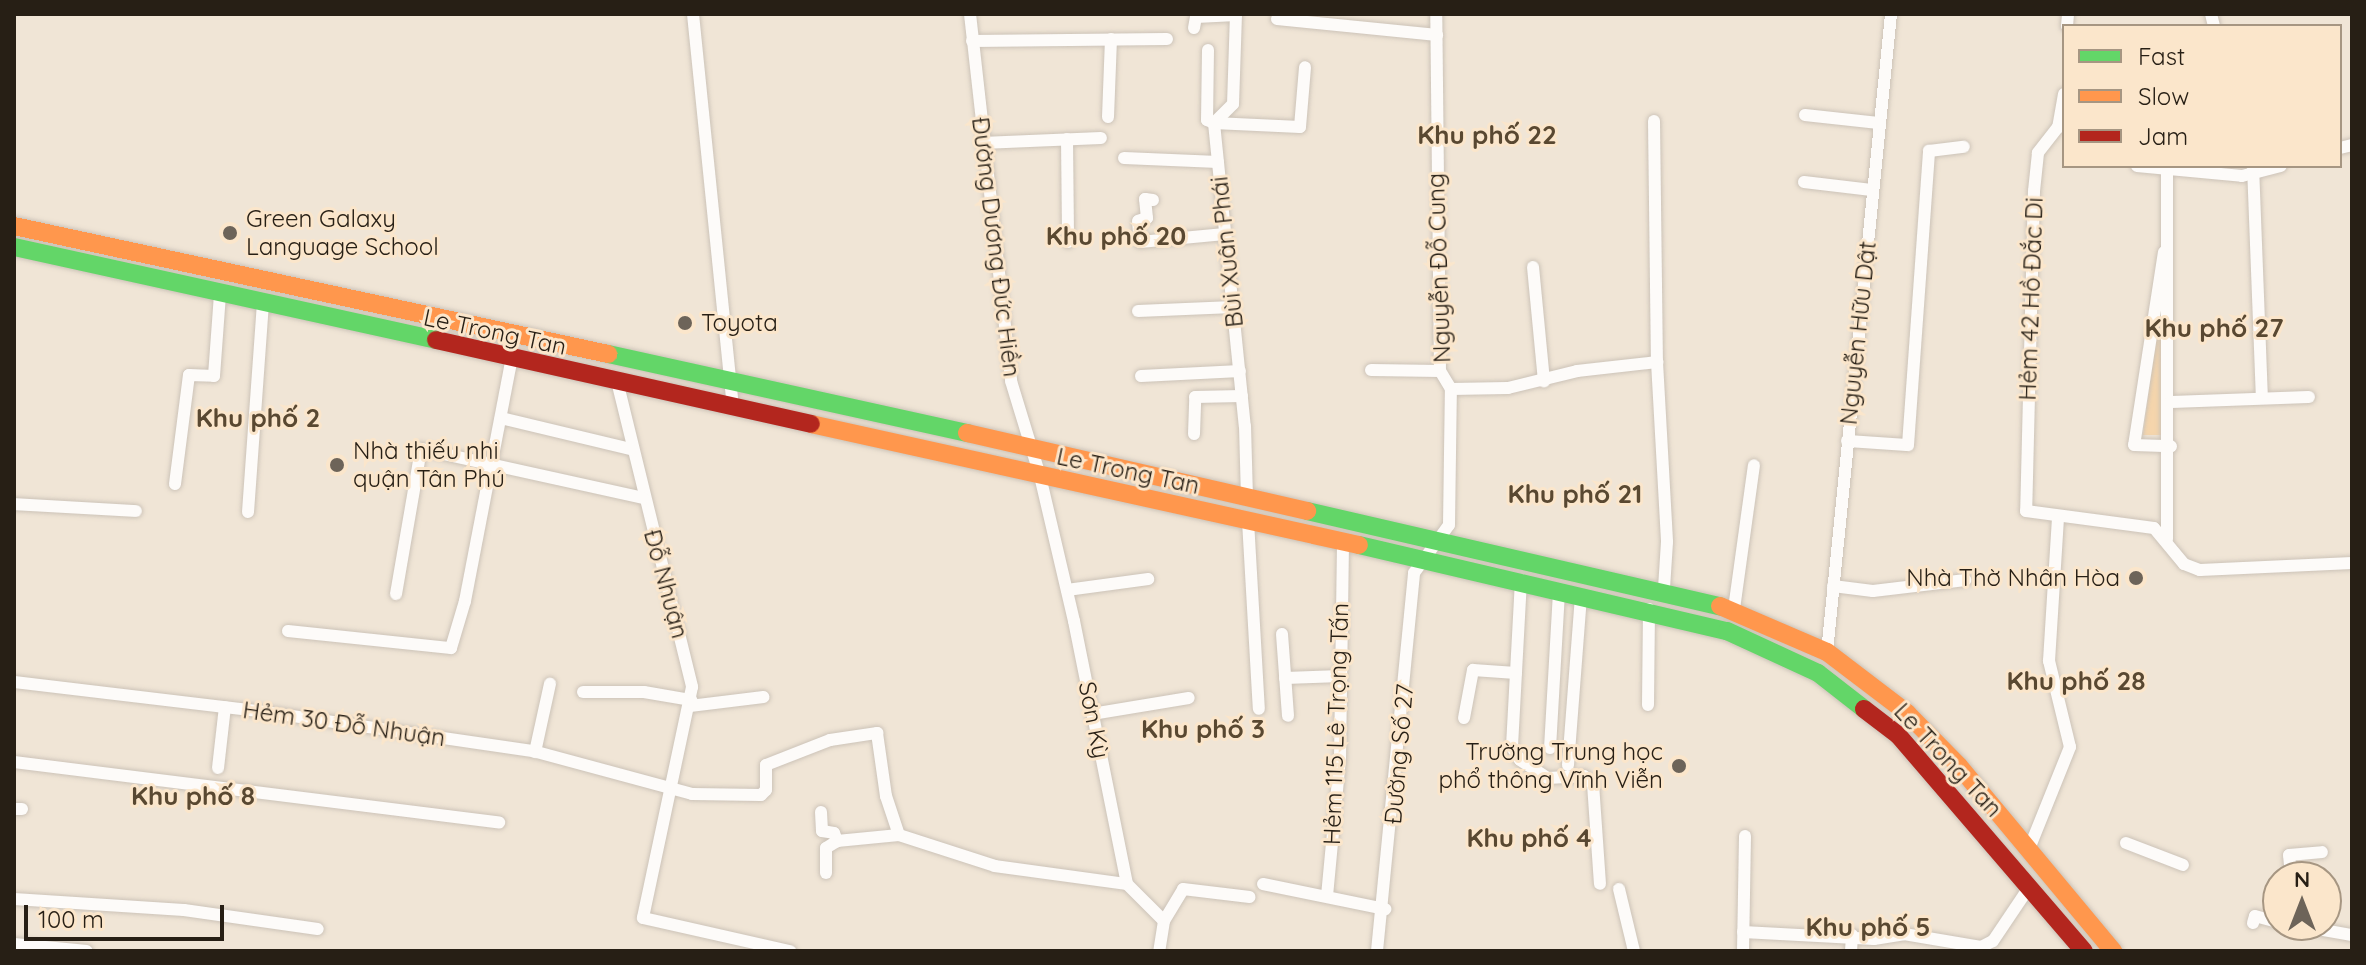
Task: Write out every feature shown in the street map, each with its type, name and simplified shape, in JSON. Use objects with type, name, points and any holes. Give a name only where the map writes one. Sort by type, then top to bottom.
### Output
[{"type":"main road","name":"Le Trong Tan","points":[[14,226],[731,384],[903,418],[1032,450],[1664,589],[1734,609],[1827,652],[1927,731],[2113,951]]},
{"type":"main road","name":"Le Trong Tan","points":[[14,247],[263,305],[1649,609],[1768,647],[1847,692],[1935,773],[2084,951]]},
{"type":"street","points":[[693,14],[733,407]]},
{"type":"street","name":"Đường Dương Đức Hiền","points":[[970,14],[1011,381],[1040,476]]},
{"type":"street","name":"Nguyễn Đỗ Cung","points":[[1424,559],[1449,525],[1451,389],[1440,371],[1436,14]]},
{"type":"street","name":"Nguyễn Hữu Dật","points":[[1827,652],[1891,14]]},
{"type":"street","points":[[1194,28],[1196,17],[1236,15],[1233,104],[1214,123]]},
{"type":"street","points":[[1277,19],[1437,35]]},
{"type":"street","points":[[1108,117],[1111,39]]},
{"type":"street","points":[[972,41],[1167,39]]},
{"type":"street","name":"Bùi Xuân Phái","points":[[1208,50],[1207,120],[1214,123],[1240,371],[1247,497]]},
{"type":"street","points":[[1214,123],[1300,127],[1305,67]]},
{"type":"street","name":"Hẻm 42 Hồ Đắc Di","points":[[2058,517],[2026,511],[2034,191],[2038,153],[2058,127],[2062,105]]},
{"type":"street","points":[[1805,115],[1879,123]]},
{"type":"street","points":[[1654,121],[1657,362],[1667,542],[1664,589]]},
{"type":"street","points":[[982,143],[1101,138]]},
{"type":"street","points":[[1067,139],[1068,242]]},
{"type":"street","points":[[1847,441],[1908,445],[1929,151],[1964,147]]},
{"type":"street","points":[[1124,158],[1218,162]]},
{"type":"street","points":[[2167,539],[2171,446],[2168,169],[2254,169],[2262,398]]},
{"type":"street","points":[[1804,182],[1872,190]]},
{"type":"street","points":[[1153,200],[1145,199],[1147,218],[1138,221],[1140,242],[1225,234]]},
{"type":"street","points":[[2170,217],[2134,445],[2171,446]]},
{"type":"street","points":[[1533,267],[1544,381]]},
{"type":"street","points":[[175,484],[189,375],[214,376],[220,294]]},
{"type":"street","points":[[248,512],[263,305]]},
{"type":"street","points":[[1138,311],[1233,307]]},
{"type":"street","points":[[288,631],[451,648],[465,601],[512,358]]},
{"type":"street","points":[[1451,389],[1544,381],[1577,371],[1657,362]]},
{"type":"street","points":[[1371,370],[1440,371]]},
{"type":"street","points":[[1141,376],[1240,371]]},
{"type":"street","name":"Đỗ Nhuận","points":[[617,381],[630,449],[675,610],[690,703],[643,918],[790,951]]},
{"type":"street","points":[[1194,434],[1195,397],[1242,396]]},
{"type":"street","points":[[2171,402],[2309,397]]},
{"type":"street","points":[[501,418],[630,449]]},
{"type":"street","points":[[396,594],[421,449],[643,498]]},
{"type":"street","points":[[1734,609],[1754,465]]},
{"type":"street","name":"Sơn Kỳ","points":[[1040,476],[1067,590],[1127,884]]},
{"type":"street","points":[[14,504],[136,511]]},
{"type":"street","points":[[2029,849],[2070,747],[2049,661],[2058,517],[2147,527],[2167,539],[2184,564],[2200,570],[2352,563]]},
{"type":"street","points":[[1248,521],[1259,709]]},
{"type":"street","name":"Hẻm 115 Lê Trọng Tấn","points":[[1327,896],[1340,758],[1343,542]]},
{"type":"street","name":"Đường Số 27","points":[[1377,951],[1385,909],[1414,573],[1424,559]]},
{"type":"street","points":[[1067,590],[1148,579]]},
{"type":"street","points":[[1521,580],[1512,747],[1520,760],[1548,778],[1584,776],[1593,784],[1600,884]]},
{"type":"street","points":[[1833,586],[1873,591],[1965,580]]},
{"type":"street","points":[[1550,748],[1559,590]]},
{"type":"street","points":[[1568,765],[1581,595]]},
{"type":"street","points":[[1648,705],[1649,609]]},
{"type":"street","points":[[1282,634],[1288,716]]},
{"type":"street","points":[[1464,718],[1473,670],[1516,673]]},
{"type":"street","points":[[1285,678],[1341,676]]},
{"type":"street","name":"Hẻm 30 Đỗ Nhuận","points":[[14,682],[225,707],[535,752],[692,794],[761,795],[766,790],[766,765],[830,740],[877,733],[886,796],[899,835]]},
{"type":"street","points":[[535,752],[550,684]]},
{"type":"street","points":[[583,692],[644,692],[690,703],[763,697]]},
{"type":"street","points":[[1092,714],[1113,706],[1189,698]]},
{"type":"street","points":[[218,768],[225,707]]},
{"type":"street","points":[[14,762],[499,822]]},
{"type":"street","points":[[821,812],[822,831],[834,833],[837,841]]},
{"type":"street","points":[[826,873],[826,848],[837,841],[899,835],[995,866],[1127,884],[1164,921]]},
{"type":"street","points":[[1743,951],[1745,836]]},
{"type":"street","points":[[2126,843],[2183,865]]},
{"type":"street","points":[[2290,861],[2289,855],[2322,852]]},
{"type":"street","points":[[1263,884],[1385,909]]},
{"type":"street","points":[[1743,932],[1852,935],[1874,939],[1904,934],[1981,947],[1993,941],[2030,886]]},
{"type":"street","points":[[1159,951],[1164,921],[1183,889],[1250,897]]},
{"type":"street","points":[[1619,889],[1634,951]]},
{"type":"street","points":[[14,899],[184,910],[318,929]]},
{"type":"street","points":[[2253,923],[2255,916],[2262,918]]},
{"type":"street","points":[[1851,951],[1852,935]]},
{"type":"street","points":[[14,944],[87,951]]},
{"type":"shaded area","points":[[2162,297],[2161,435],[2143,435]]},
{"type":"traffic: fast","points":[[14,247],[436,340]]},
{"type":"traffic: fast","points":[[608,354],[967,433]]},
{"type":"traffic: fast","points":[[1307,511],[1720,606]]},
{"type":"traffic: fast","points":[[1359,545],[1727,631],[1818,673],[1864,709]]},
{"type":"traffic: slow","points":[[14,226],[608,354]]},
{"type":"traffic: slow","points":[[811,424],[1359,545]]},
{"type":"traffic: slow","points":[[967,433],[1307,511]]},
{"type":"traffic: slow","points":[[1720,606],[1827,652],[1907,713],[1959,766],[2113,951]]},
{"type":"traffic: jam","points":[[436,340],[811,424]]},
{"type":"traffic: jam","points":[[1864,709],[1898,735],[2084,951]]},
{"type":"place","name":"Green Galaxy Language School","points":[[230,233]]},
{"type":"place","name":"Toyota","points":[[685,323]]},
{"type":"place","name":"Nhà thiếu nhi quận Tân Phú","points":[[337,465]]},
{"type":"place","name":"Nhà Thờ Nhân Hòa","points":[[2136,578]]},
{"type":"place","name":"Trường Trung học phổ thông Vĩnh Viễn","points":[[1679,766]]},
{"type":"district","name":"Khu phố 22","points":[[1487,135]]},
{"type":"district","name":"Khu phố 20","points":[[1116,236]]},
{"type":"district","name":"Khu phố 27","points":[[2214,328]]},
{"type":"district","name":"Khu phố 2","points":[[258,418]]},
{"type":"district","name":"Khu phố 21","points":[[1575,494]]},
{"type":"district","name":"Khu phố 28","points":[[2076,681]]},
{"type":"district","name":"Khu phố 3","points":[[1203,729]]},
{"type":"district","name":"Khu phố 8","points":[[193,796]]},
{"type":"district","name":"Khu phố 4","points":[[1529,838]]},
{"type":"district","name":"Khu phố 5","points":[[1868,927]]}]
